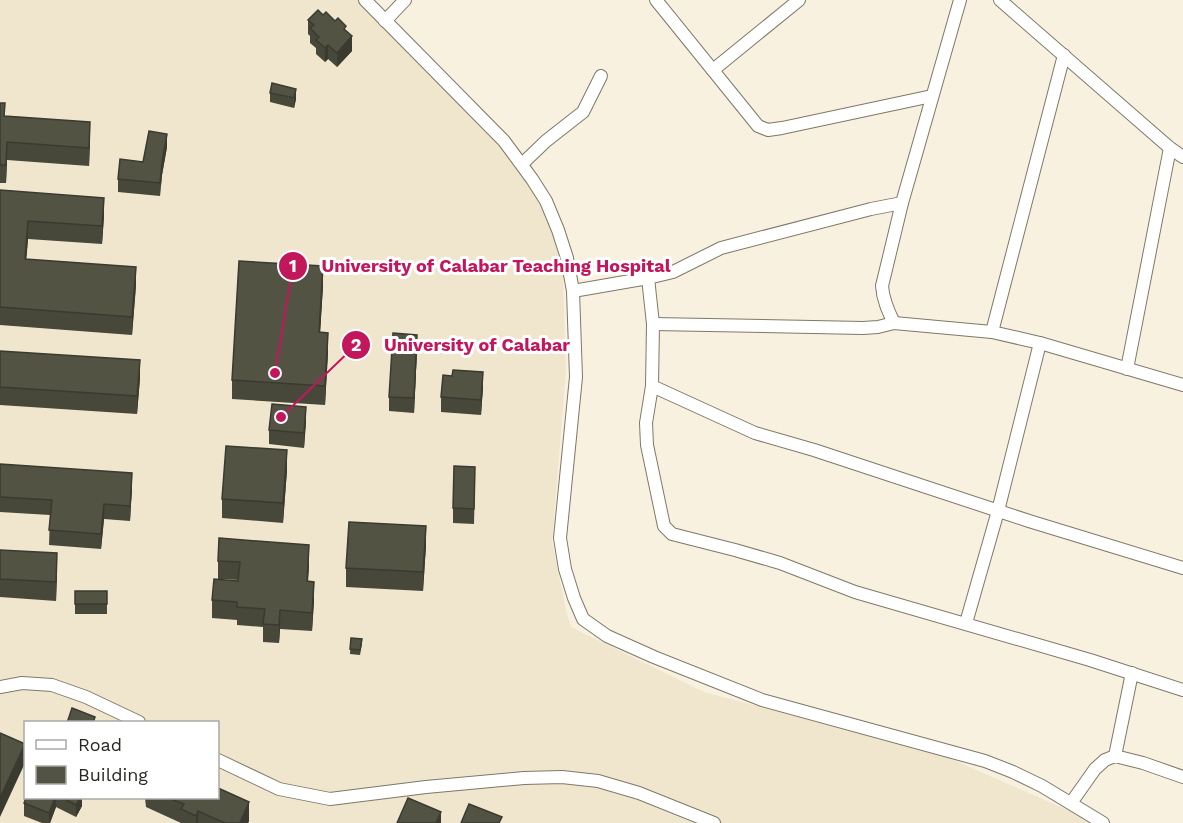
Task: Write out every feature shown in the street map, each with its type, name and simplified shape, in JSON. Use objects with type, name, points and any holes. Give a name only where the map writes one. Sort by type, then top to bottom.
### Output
[{"type":"street","points":[[365,0],[504,141],[546,201],[558,230],[567,258],[573,291],[576,377],[560,538],[565,569],[583,619],[607,636],[762,700],[985,761],[1042,786],[1103,823]]},
{"type":"street","points":[[385,21],[405,0]]},
{"type":"street","points":[[656,0],[758,126],[768,130],[932,96]]},
{"type":"street","points":[[713,70],[800,0]]},
{"type":"street","points":[[894,323],[882,296],[882,286],[902,203],[960,0]]},
{"type":"street","points":[[1000,0],[1183,157]]},
{"type":"street","points":[[992,332],[1064,55]]},
{"type":"street","points":[[522,164],[583,111],[601,76]]},
{"type":"street","points":[[1127,369],[1170,148]]},
{"type":"street","points":[[573,291],[648,279],[673,272],[721,248],[902,203]]},
{"type":"street","points":[[648,279],[653,324],[652,386],[646,423],[647,445],[664,526],[672,534],[780,563],[855,592],[966,623],[1183,690]]},
{"type":"street","points":[[653,324],[863,328],[894,323],[992,332],[1040,343],[1183,385]]},
{"type":"street","points":[[966,623],[998,511],[1040,343]]},
{"type":"street","points":[[652,386],[755,433],[1183,568]]},
{"type":"street","points":[[1115,756],[1132,674]]},
{"type":"street","points":[[0,687],[22,683],[52,685],[86,697],[135,721]]},
{"type":"street","points":[[1071,803],[1095,768],[1115,756],[1183,777]]},
{"type":"street","points":[[219,760],[279,789],[330,799],[524,778],[561,777],[598,781],[639,793],[714,823]]},
{"type":"shaded area","points":[[0,0],[375,0],[529,159],[559,223],[577,277],[563,278],[566,372],[552,541],[571,627],[704,692],[944,756],[1070,811],[1088,823],[0,823]]},
{"type":"building","points":[[318,10],[323,15],[326,12],[335,21],[338,18],[346,26],[344,29],[352,36],[337,53],[328,45],[325,48],[316,40],[319,37],[310,28],[314,25],[308,20]]},
{"type":"building","points":[[272,83],[296,89],[294,98],[270,93]]},
{"type":"building","points":[[0,103],[5,103],[4,116],[90,122],[89,148],[7,142],[6,165],[0,165]]},
{"type":"building","points":[[149,131],[167,134],[160,183],[118,179],[120,159],[143,162]]},
{"type":"building","points":[[0,190],[104,198],[102,226],[28,221],[25,259],[136,267],[132,317],[0,307]]},
{"type":"building","points":[[239,261],[323,266],[319,332],[328,333],[325,386],[232,380]]},
{"type":"building","points":[[393,333],[417,335],[414,398],[389,397]]},
{"type":"building","points":[[0,351],[140,360],[137,396],[0,387]]},
{"type":"building","points":[[453,370],[483,372],[481,400],[441,397],[443,375],[452,376]]},
{"type":"building","points":[[272,404],[306,407],[304,433],[269,430]]},
{"type":"building","points":[[226,446],[287,450],[283,503],[222,499]]},
{"type":"building","points":[[0,464],[132,473],[130,506],[104,504],[101,534],[49,530],[52,500],[0,497]]},
{"type":"building","points":[[454,466],[475,467],[474,509],[453,508]]},
{"type":"building","points":[[349,522],[426,526],[423,572],[346,568]]},
{"type":"building","points":[[219,538],[309,545],[307,581],[314,582],[312,613],[280,610],[279,625],[263,624],[265,609],[237,607],[237,602],[212,600],[214,579],[238,581],[240,562],[218,561]]},
{"type":"building","points":[[0,550],[57,553],[56,582],[0,579]]},
{"type":"building","points":[[75,591],[107,591],[107,604],[75,604]]},
{"type":"building","points":[[351,638],[362,639],[360,650],[350,649]]},
{"type":"building","points":[[72,708],[95,717],[94,721],[68,721]]},
{"type":"building","points":[[0,733],[24,744],[24,746],[0,798]]},
{"type":"building","points":[[219,788],[249,802],[240,823],[225,823],[198,811],[196,816],[181,809],[184,804],[171,799],[219,799]]},
{"type":"building","points":[[408,798],[441,812],[436,823],[397,823]]},
{"type":"building","points":[[26,799],[55,799],[49,813],[24,803]]},
{"type":"building","points":[[65,799],[79,799],[76,805]]},
{"type":"building","points":[[469,804],[502,817],[499,823],[461,823]]},
{"type":"place","name":"University of Calabar Teaching Hospital","points":[[275,373]]},
{"type":"place","name":"University of Calabar","points":[[281,417]]}]
